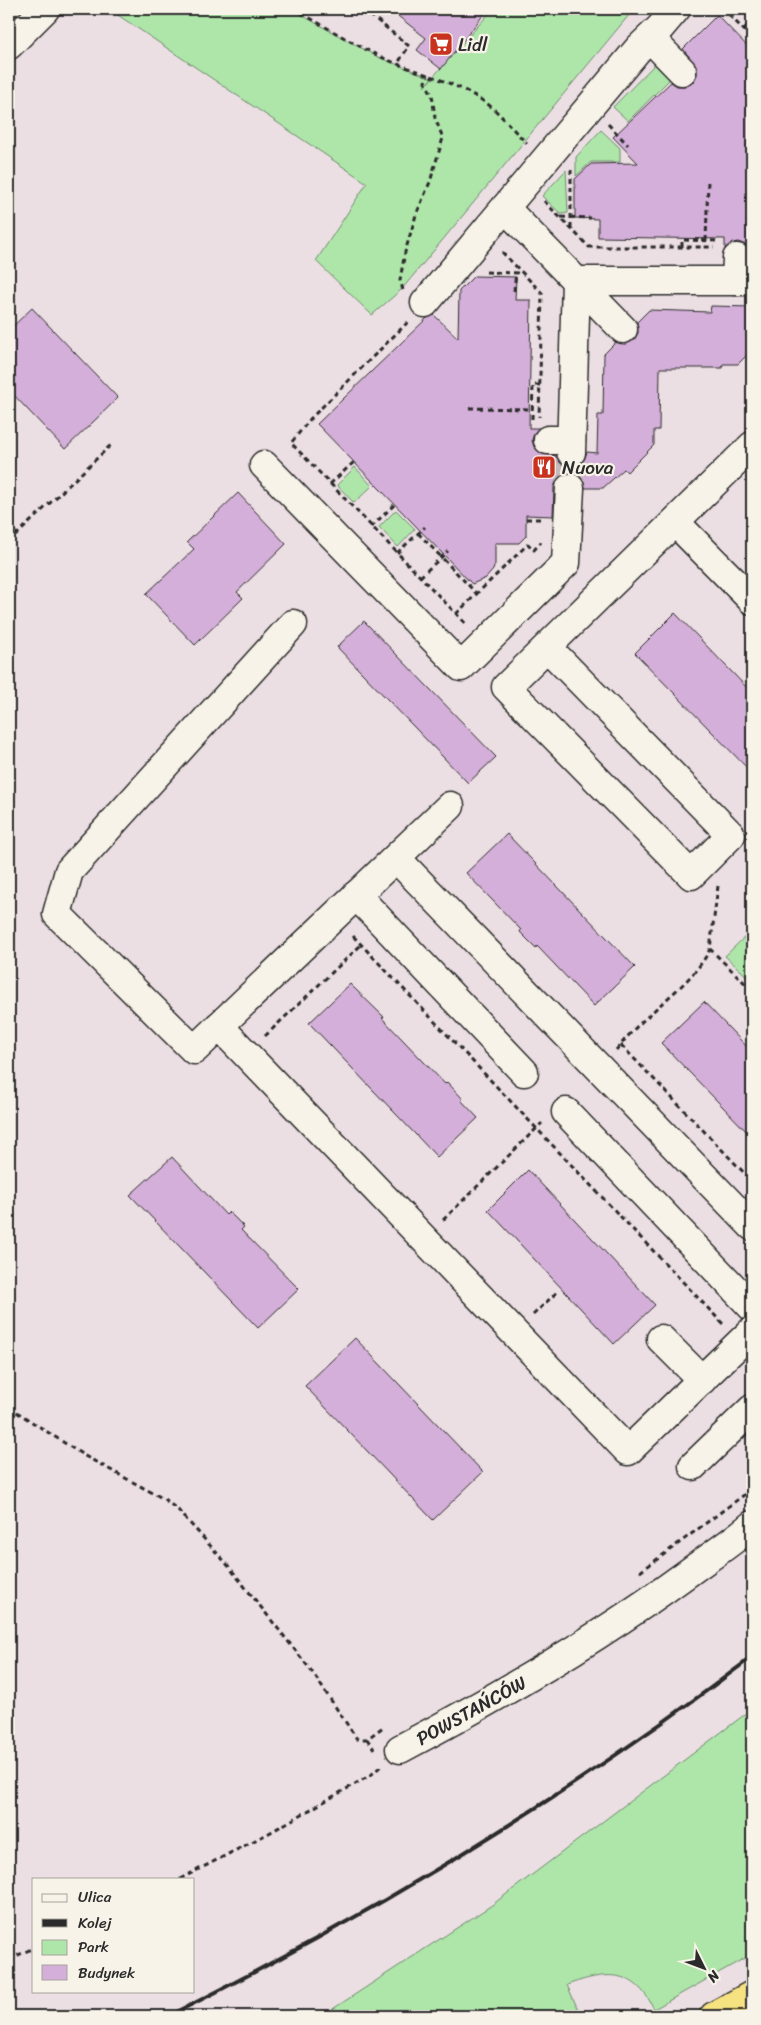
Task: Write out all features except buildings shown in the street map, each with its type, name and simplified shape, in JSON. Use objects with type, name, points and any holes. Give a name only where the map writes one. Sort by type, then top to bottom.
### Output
[{"type":"highway","points":[[714,2016],[752,1995]]},
{"type":"street","points":[[9,45],[45,9]]},
{"type":"street","points":[[420,309],[512,215],[639,48],[676,9]]},
{"type":"street","points":[[650,38],[682,71]]},
{"type":"street","points":[[512,215],[623,329]]},
{"type":"street","points":[[576,281],[740,271]]},
{"type":"street","points":[[561,443],[576,281]]},
{"type":"street","points":[[547,647],[730,835],[691,875],[506,687],[752,446]]},
{"type":"street","points":[[264,464],[461,667],[566,563],[570,488]]},
{"type":"street","points":[[675,522],[752,600]]},
{"type":"street","points":[[293,624],[69,871],[56,914],[194,1050],[450,806]]},
{"type":"street","points":[[396,858],[752,1226]]},
{"type":"street","points":[[356,895],[524,1072]]},
{"type":"street","points":[[220,1026],[628,1451],[746,1337]]},
{"type":"street","points":[[557,1115],[752,1307]]},
{"type":"street","points":[[661,1339],[702,1380]]},
{"type":"street","points":[[693,1466],[752,1409]]},
{"type":"street","name":"POWSTAŃCÓW","points":[[400,1749],[490,1701],[601,1633],[649,1601],[752,1525]]},
{"type":"path","points":[[294,9],[381,56],[451,83],[500,113],[525,141]]},
{"type":"path","points":[[363,9],[409,46],[398,63]]},
{"type":"path","points":[[724,9],[752,38]]},
{"type":"path","points":[[744,29],[752,21]]},
{"type":"path","points":[[402,289],[400,280],[405,252],[416,215],[430,182],[443,138],[435,118],[432,94],[425,82],[428,74]]},
{"type":"path","points":[[603,119],[628,145]]},
{"type":"path","points":[[571,166],[571,228]]},
{"type":"path","points":[[682,247],[682,240],[707,241],[708,179]]},
{"type":"path","points":[[561,443],[552,425],[539,425],[542,293],[497,247],[512,215],[539,196],[589,247],[723,246],[722,262],[740,271]]},
{"type":"path","points":[[560,217],[591,218]]},
{"type":"path","points":[[514,291],[517,267]]},
{"type":"path","points":[[478,271],[523,273]]},
{"type":"path","points":[[420,309],[311,418],[291,443],[485,644]]},
{"type":"path","points":[[468,408],[532,411],[532,385],[540,385]]},
{"type":"path","points":[[9,542],[113,443]]},
{"type":"path","points":[[330,484],[354,462]]},
{"type":"path","points":[[371,527],[395,504]]},
{"type":"path","points":[[526,519],[551,519]]},
{"type":"path","points":[[9,526],[17,534]]},
{"type":"path","points":[[397,553],[424,527]]},
{"type":"path","points":[[418,533],[476,594]]},
{"type":"path","points":[[456,614],[528,544],[534,550],[545,538]]},
{"type":"path","points":[[420,577],[448,551]]},
{"type":"path","points":[[600,1068],[644,1019],[681,988],[703,963],[710,949],[719,880]]},
{"type":"path","points":[[334,916],[537,1129],[746,1337]]},
{"type":"path","points":[[271,1043],[264,1036],[362,945]]},
{"type":"path","points":[[710,949],[752,990]]},
{"type":"path","points":[[621,1045],[752,1182]]},
{"type":"path","points":[[439,1223],[537,1129],[557,1115]]},
{"type":"path","points":[[529,1318],[558,1291]]},
{"type":"path","points":[[9,1407],[83,1455],[164,1499],[178,1510],[226,1563],[310,1669],[357,1738],[367,1739],[390,1723]]},
{"type":"path","points":[[638,1573],[752,1489]]},
{"type":"path","name":"POWSTAŃCÓW","points":[[182,1878],[269,1833],[372,1775],[400,1749]]},
{"type":"path","points":[[9,1959],[32,1949]]},
{"type":"green space","points":[[109,9],[294,9],[378,57],[432,78],[493,9],[634,9],[402,289],[372,315],[316,261],[367,183]]},
{"type":"green space","points":[[656,63],[671,78],[628,121],[613,107]]},
{"type":"green space","points":[[601,130],[620,148],[620,162],[591,162],[576,176],[576,157]]},
{"type":"green space","points":[[566,170],[568,213],[561,214],[542,196]]},
{"type":"green space","points":[[355,467],[372,486],[354,503],[337,485]]},
{"type":"green space","points":[[396,510],[415,529],[398,547],[379,527]]},
{"type":"green space","points":[[752,930],[752,981],[725,956]]},
{"type":"green space","points":[[752,1709],[752,1954],[654,2009],[637,1986],[618,1976],[606,1976],[581,1980],[567,1985],[581,2016],[322,2016],[492,1905]]},
{"type":"tunnel","points":[[570,488],[571,452]]},
{"type":"railway","points":[[169,2016],[321,1936],[469,1850],[613,1757],[752,1657]]},
{"type":"place","name":"Lidl","points":[[441,44]]},
{"type":"place","name":"Nuova","points":[[544,467]]}]
